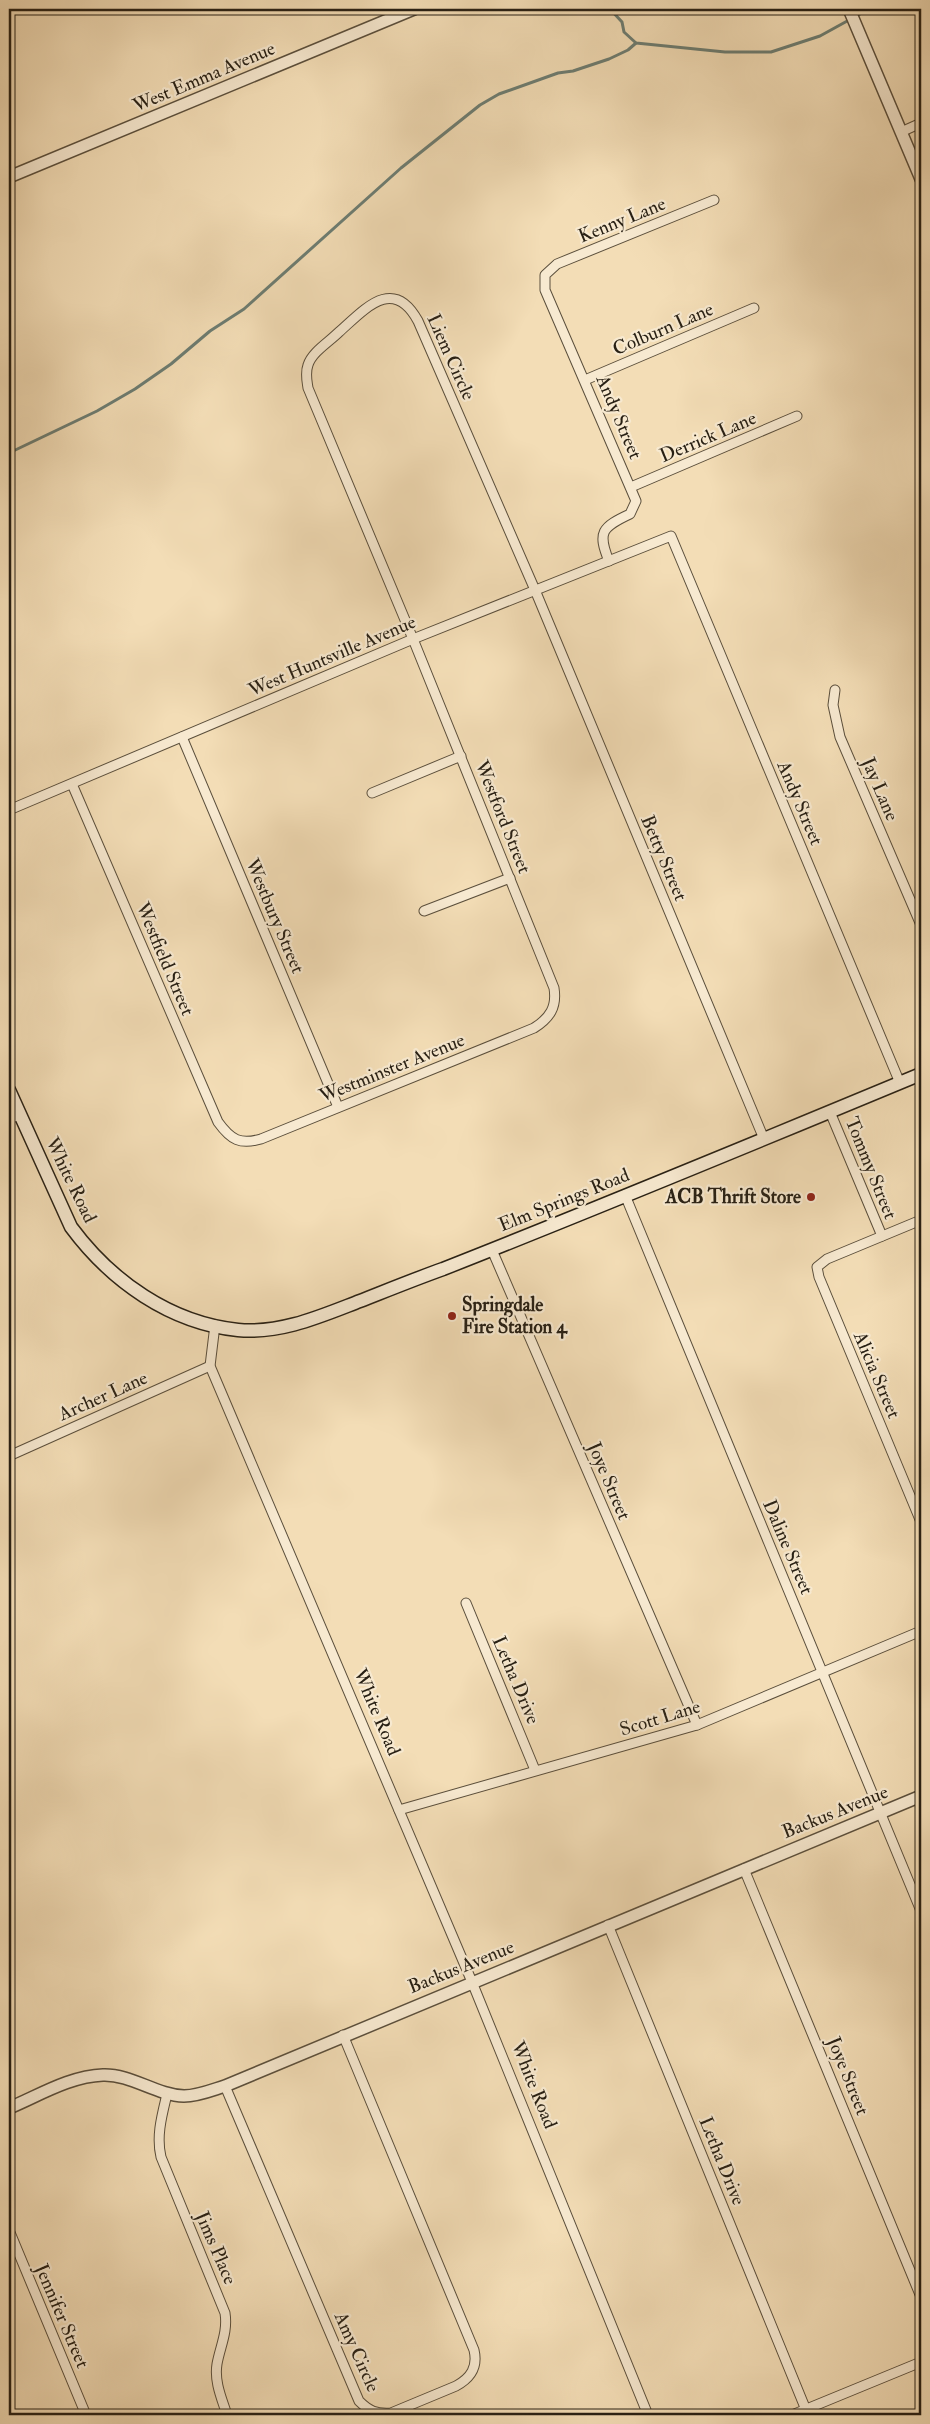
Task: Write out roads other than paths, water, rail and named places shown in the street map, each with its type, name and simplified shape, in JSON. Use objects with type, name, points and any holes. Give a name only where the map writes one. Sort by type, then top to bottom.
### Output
[{"type":"main road","name":"Elm Springs Road","points":[[215,1325],[237,1330],[262,1330],[297,1325],[492,1250],[921,1074]]},
{"type":"main road","name":"White Road","points":[[9,1090],[14,1117],[71,1227],[86,1247],[124,1283],[151,1301],[182,1316],[215,1325]]},
{"type":"street","name":"West Emma Avenue","points":[[9,177],[414,9]]},
{"type":"street","points":[[849,9],[921,179]]},
{"type":"street","points":[[901,132],[921,123]]},
{"type":"street","name":"Kenny Lane","points":[[545,276],[557,264],[714,200]]},
{"type":"street","name":"Andy Street","points":[[545,276],[545,290],[636,501],[630,514],[612,522],[603,533],[602,540],[609,561]]},
{"type":"street","name":"Liem Circle","points":[[413,638],[308,388],[306,379],[306,370],[312,357],[373,302],[395,300],[403,303],[414,314],[535,590]]},
{"type":"street","name":"Colburn Lane","points":[[585,380],[754,308]]},
{"type":"street","name":"Derrick Lane","points":[[631,488],[797,416]]},
{"type":"street","name":"Andy Street","points":[[671,536],[900,1083]]},
{"type":"street","name":"West Huntsville Avenue","points":[[9,810],[413,638],[671,536]]},
{"type":"street","name":"Betty Street","points":[[535,590],[764,1139]]},
{"type":"street","name":"Westford Street","points":[[413,638],[554,988],[556,999],[554,1009]]},
{"type":"street","name":"Jay Lane","points":[[835,690],[832,705],[840,737],[921,925]]},
{"type":"street","name":"Westbury Street","points":[[182,737],[338,1107]]},
{"type":"street","points":[[372,793],[461,756]]},
{"type":"street","name":"Westfield Street","points":[[72,784],[218,1122],[236,1142]]},
{"type":"street","points":[[424,911],[510,878]]},
{"type":"street","name":"Westminster Avenue","points":[[236,1142],[248,1143],[261,1139],[534,1028],[546,1020],[554,1009]]},
{"type":"street","name":"Tommy Street","points":[[830,1112],[882,1236]]},
{"type":"street","name":"Daline Street","points":[[625,1195],[921,1911]]},
{"type":"street","points":[[882,1236],[921,1220]]},
{"type":"street","name":"Alicia Street","points":[[882,1236],[827,1259],[817,1267],[819,1277],[921,1522]]},
{"type":"street","name":"Joye Street","points":[[492,1250],[696,1725]]},
{"type":"street","points":[[210,1366],[215,1325]]},
{"type":"street","name":"Archer Lane","points":[[9,1456],[210,1366]]},
{"type":"street","name":"White Road","points":[[210,1366],[472,1982],[648,2415]]},
{"type":"street","name":"Letha Drive","points":[[466,1602],[536,1770]]},
{"type":"street","name":"Scott Lane","points":[[399,1810],[696,1725],[921,1631]]},
{"type":"street","name":"Backus Avenue","points":[[9,2108],[77,2080],[104,2075],[123,2078],[167,2094],[186,2096],[225,2086],[343,2035],[921,1796]]},
{"type":"street","name":"Joye Street","points":[[744,1869],[921,2297]]},
{"type":"street","name":"Letha Drive","points":[[608,1925],[806,2410]]},
{"type":"street","name":"Amy Circle","points":[[225,2086],[359,2401],[368,2411],[380,2414],[391,2413],[456,2386],[465,2381],[474,2367],[476,2359],[474,2350],[343,2035]]},
{"type":"street","name":"Jims Place","points":[[167,2094],[160,2124],[158,2147],[226,2313],[227,2327],[217,2365],[217,2377],[227,2415]]},
{"type":"street","name":"Jennifer Street","points":[[9,2230],[86,2415]]},
{"type":"street","points":[[792,2415],[921,2362]]},
{"type":"waterway","points":[[610,9],[622,22],[624,32],[636,43],[725,52],[771,52],[820,36],[869,9]]},
{"type":"waterway","points":[[9,453],[97,411],[135,389],[171,364],[210,331],[244,309],[401,168],[480,105],[499,94],[558,73],[573,71],[609,59],[628,50],[636,43]]},
{"type":"place","name":"ACB Thrift Store","points":[[811,1197]]},
{"type":"place","name":"Springdale Fire Station 4","points":[[452,1316]]}]
